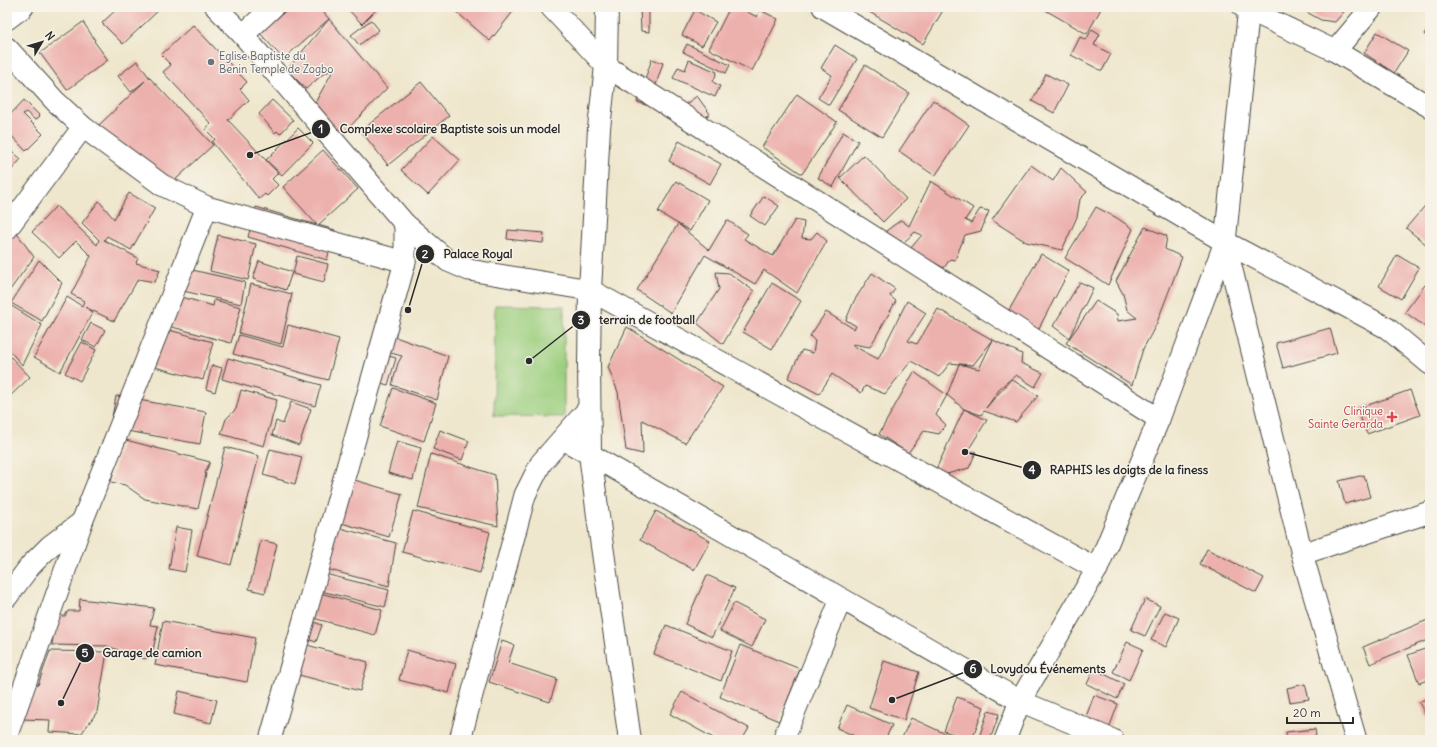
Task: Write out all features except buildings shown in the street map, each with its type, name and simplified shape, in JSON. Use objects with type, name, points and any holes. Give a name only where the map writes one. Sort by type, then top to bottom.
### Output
[{"type":"street","points":[[7,19],[23,7]]},
{"type":"street","points":[[216,7],[243,35],[405,224],[448,261],[469,270],[590,290],[1097,569]]},
{"type":"street","points":[[243,35],[273,7]]},
{"type":"street","points":[[551,7],[606,66],[1159,419]]},
{"type":"street","points":[[607,7],[606,66],[599,128],[590,290],[590,454],[630,740]]},
{"type":"street","points":[[823,7],[1225,242],[1387,328],[1430,364]]},
{"type":"street","points":[[1335,51],[1372,7]]},
{"type":"street","points":[[1005,740],[1020,701],[1097,569],[1159,419],[1225,242],[1247,8],[1335,51],[1430,107]]},
{"type":"street","points":[[7,48],[55,101],[83,127],[162,185],[207,207],[405,262]]},
{"type":"street","points":[[7,230],[83,127]]},
{"type":"street","points":[[7,735],[82,522],[207,207]]},
{"type":"street","points":[[270,740],[405,262],[405,224]]},
{"type":"street","points":[[1225,242],[1302,554],[1356,740]]},
{"type":"street","points":[[460,740],[525,495],[541,463],[589,408]]},
{"type":"street","points":[[563,439],[1020,701],[1113,740]]},
{"type":"street","points":[[1302,554],[1430,512]]},
{"type":"street","points":[[7,597],[30,566],[50,546],[82,522]]},
{"type":"street","points":[[783,740],[841,598]]},
{"type":"green space","points":[[495,305],[564,306],[564,417],[494,416]]},
{"type":"place","name":"Eglise Baptiste du Benin Temple de Zogbo","points":[[211,62]]},
{"type":"place","name":"Complexe scolaire Baptiste sois un model","points":[[250,155]]},
{"type":"place","name":"Palace Royal","points":[[408,310]]},
{"type":"place","name":"terrain de football","points":[[529,361]]},
{"type":"place","name":"Clinique Sainte Gerarda","points":[[1392,417]]},
{"type":"place","name":"RAPHIS les doigts de la finess","points":[[965,452]]},
{"type":"place","name":"Lovydou Événements","points":[[892,700]]},
{"type":"place","name":"Garage de camion","points":[[61,703]]}]
